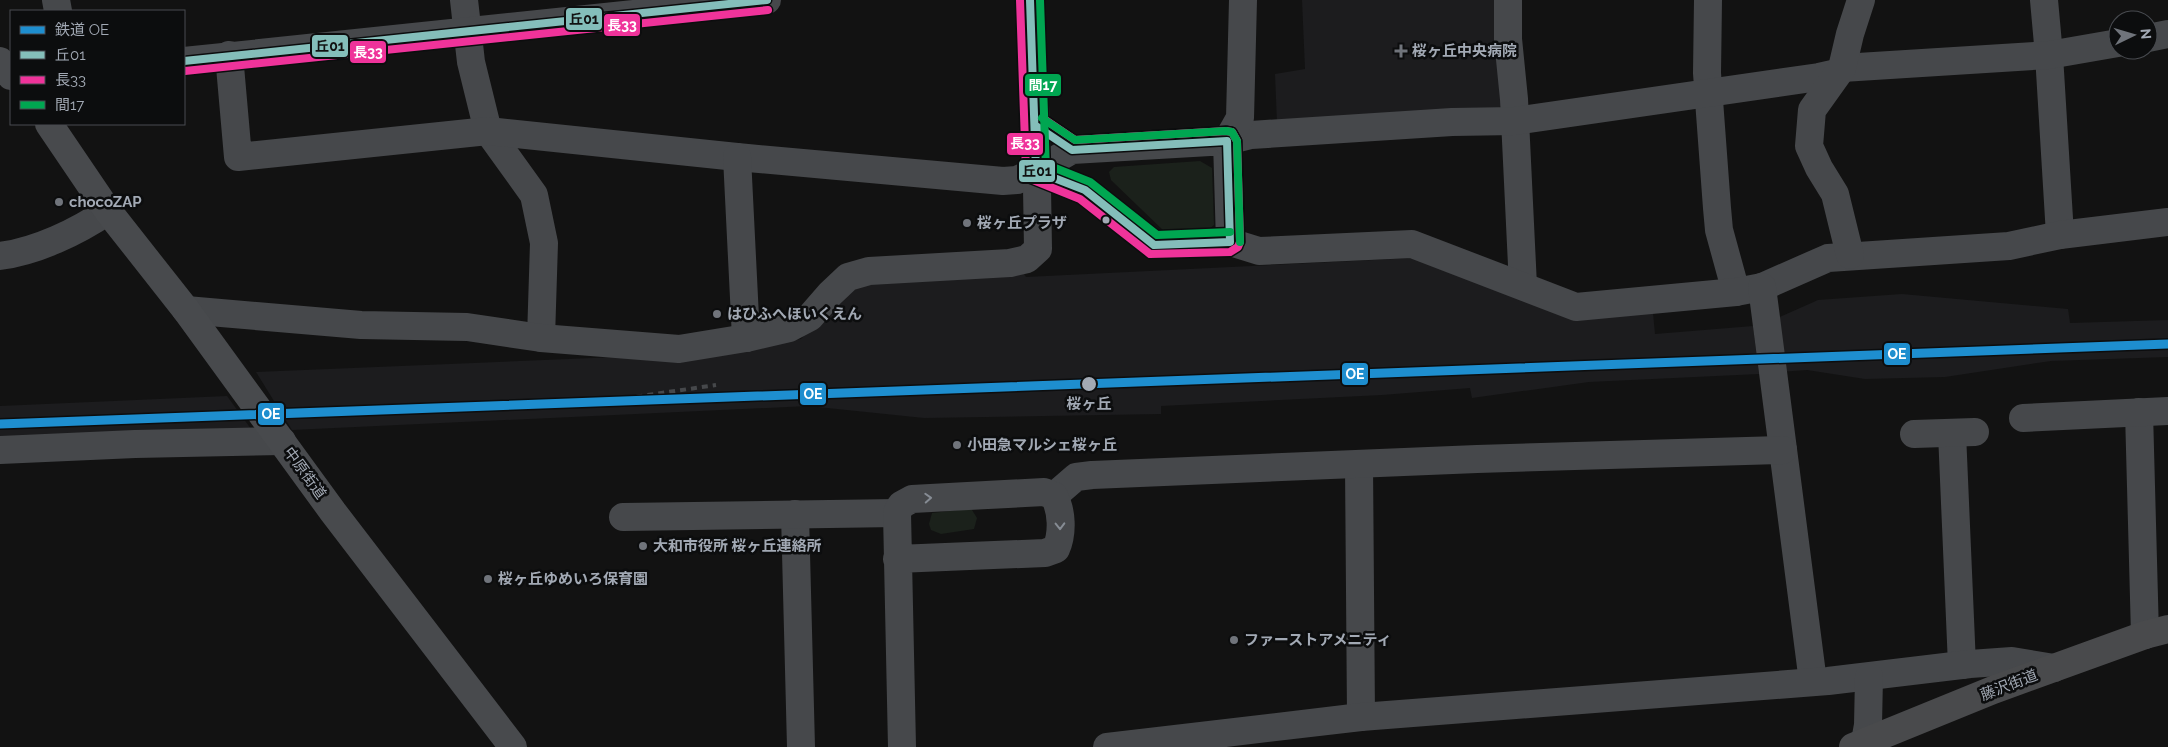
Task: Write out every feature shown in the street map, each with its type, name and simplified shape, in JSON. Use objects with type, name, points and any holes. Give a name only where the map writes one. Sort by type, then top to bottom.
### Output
[{"type":"highway","name":"藤沢街道","points":[[1861,745],[1993,690],[2156,632]]},
{"type":"main road","points":[[0,60],[10,75]]},
{"type":"main road","name":"中原街道","points":[[50,125],[108,211],[186,310],[333,512],[513,747]]},
{"type":"street","points":[[464,0],[471,62],[488,131],[534,195],[544,243],[540,338]]},
{"type":"street","points":[[186,310],[361,325],[467,327],[540,338],[679,349],[746,338],[789,328],[810,317],[848,277],[869,271],[1010,262],[1027,259],[1038,249],[1036,126],[1030,0]]},
{"type":"street","points":[[1230,242],[1227,141],[1240,118],[1243,0]]},
{"type":"street","points":[[1508,0],[1508,39],[1515,121],[1523,286]]},
{"type":"street","points":[[1708,0],[1707,73],[1719,230],[1749,289],[1783,450],[1813,682]]},
{"type":"street","points":[[1850,255],[1835,194],[1819,168],[1809,146],[1812,110],[1840,70],[1861,0]]},
{"type":"street","points":[[2044,0],[2060,235]]},
{"type":"street","points":[[185,60],[754,1]]},
{"type":"street","points":[[1036,179],[1072,150],[1227,141],[1251,135],[1452,122],[1515,121],[1820,77],[1840,70],[2049,55],[2108,45]]},
{"type":"street","points":[[229,55],[238,157],[488,131],[737,157],[1003,181],[1036,179],[1092,194],[1154,244],[1230,242],[1259,251],[1412,244],[1576,307],[1749,289],[1828,258],[1850,255],[2009,246],[2060,235],[2168,222]]},
{"type":"street","points":[[1036,126],[1072,150]]},
{"type":"street","points":[[1092,194],[1100,148]]},
{"type":"street","points":[[737,157],[746,338]]},
{"type":"street","points":[[0,256],[37,246],[94,220],[108,211]]},
{"type":"street","points":[[2023,418],[2168,411]]},
{"type":"street","points":[[2139,412],[2156,632]]},
{"type":"street","points":[[1914,434],[1964,432],[1962,665]]},
{"type":"street","points":[[0,450],[135,444],[282,441]]},
{"type":"street","points":[[1054,496],[1076,477],[1092,475],[1739,450],[1783,450]]},
{"type":"street","points":[[1359,465],[1361,717]]},
{"type":"street","points":[[897,559],[1045,553],[1056,549],[1060,540],[1059,506],[1054,496],[1044,492],[912,499],[902,505],[897,513],[897,559],[902,747]]},
{"type":"street","points":[[624,517],[897,513]]},
{"type":"street","points":[[795,514],[801,747]]},
{"type":"street","points":[[1107,747],[1361,717],[1813,682],[1962,665],[2012,661],[2054,668]]},
{"type":"street","points":[[1861,745],[1868,724],[1869,677]]},
{"type":"shaded area","name":"桜ヶ丘中央病院","points":[[1302,0],[1497,0],[1503,102],[1496,113],[1277,123],[1275,74],[1305,69]]},
{"type":"shaded area","points":[[1200,161],[1212,168],[1214,225],[1209,229],[1165,232],[1111,180],[1109,172],[1114,167]]},
{"type":"shaded area","points":[[1415,258],[1653,313],[1655,334],[1753,326],[1759,374],[1589,382],[1472,398],[1470,388],[1382,395],[1161,406],[1161,414],[924,418],[808,406],[292,430],[256,372],[641,356],[725,350],[801,339],[845,290],[865,282],[1021,269],[1026,277]]},
{"type":"shaded area","points":[[1902,294],[2068,309],[2070,323],[2168,320],[2168,357],[2051,361],[1945,377],[1865,379],[1807,370],[1779,372],[1773,320],[1818,300]]},
{"type":"shaded area","points":[[227,396],[254,433],[0,440],[0,406]]},
{"type":"shaded area","points":[[972,510],[977,518],[974,529],[941,534],[931,530],[929,524],[932,513]]},
{"type":"railway","points":[[593,403],[716,385]]},
{"type":"rail line","name":"OE","points":[[0,424],[2168,344]]},
{"type":"transit line","name":"丘01","points":[[185,61],[767,0]]},
{"type":"transit line","name":"長33","points":[[1020,0],[1026,171],[1028,178],[1080,199],[1150,254],[1230,252],[1238,247],[1240,242],[1237,141],[1232,132],[1075,140],[1044,119]]},
{"type":"transit line","name":"丘01","points":[[1030,0],[1036,171],[1085,190],[1154,245],[1230,242],[1227,141],[1072,150],[1036,126]]},
{"type":"transit line","name":"間17","points":[[1040,0],[1046,170]]},
{"type":"transit line","name":"長33","points":[[185,71],[768,10]]},
{"type":"transit line","name":"間17","points":[[1042,118],[1075,140],[1232,132],[1237,141],[1240,242]]},
{"type":"transit line","name":"間17","points":[[1040,162],[1090,182],[1157,235],[1230,232]]},
{"type":"place","name":"桜ヶ丘中央病院","points":[[1401,51]]},
{"type":"place","name":"chocoZAP","points":[[59,202]]},
{"type":"place","name":"桜ヶ丘プラザ","points":[[967,223]]},
{"type":"place","name":"はひふへほいくえん","points":[[717,314]]},
{"type":"place","name":"桜ヶ丘","points":[[1089,384]]},
{"type":"place","name":"小田急マルシェ桜ヶ丘","points":[[957,445]]},
{"type":"place","name":"大和市役所 桜ヶ丘連絡所","points":[[643,546]]},
{"type":"place","name":"桜ヶ丘ゆめいろ保育園","points":[[488,579]]},
{"type":"place","name":"ファーストアメニティ","points":[[1234,640]]}]
